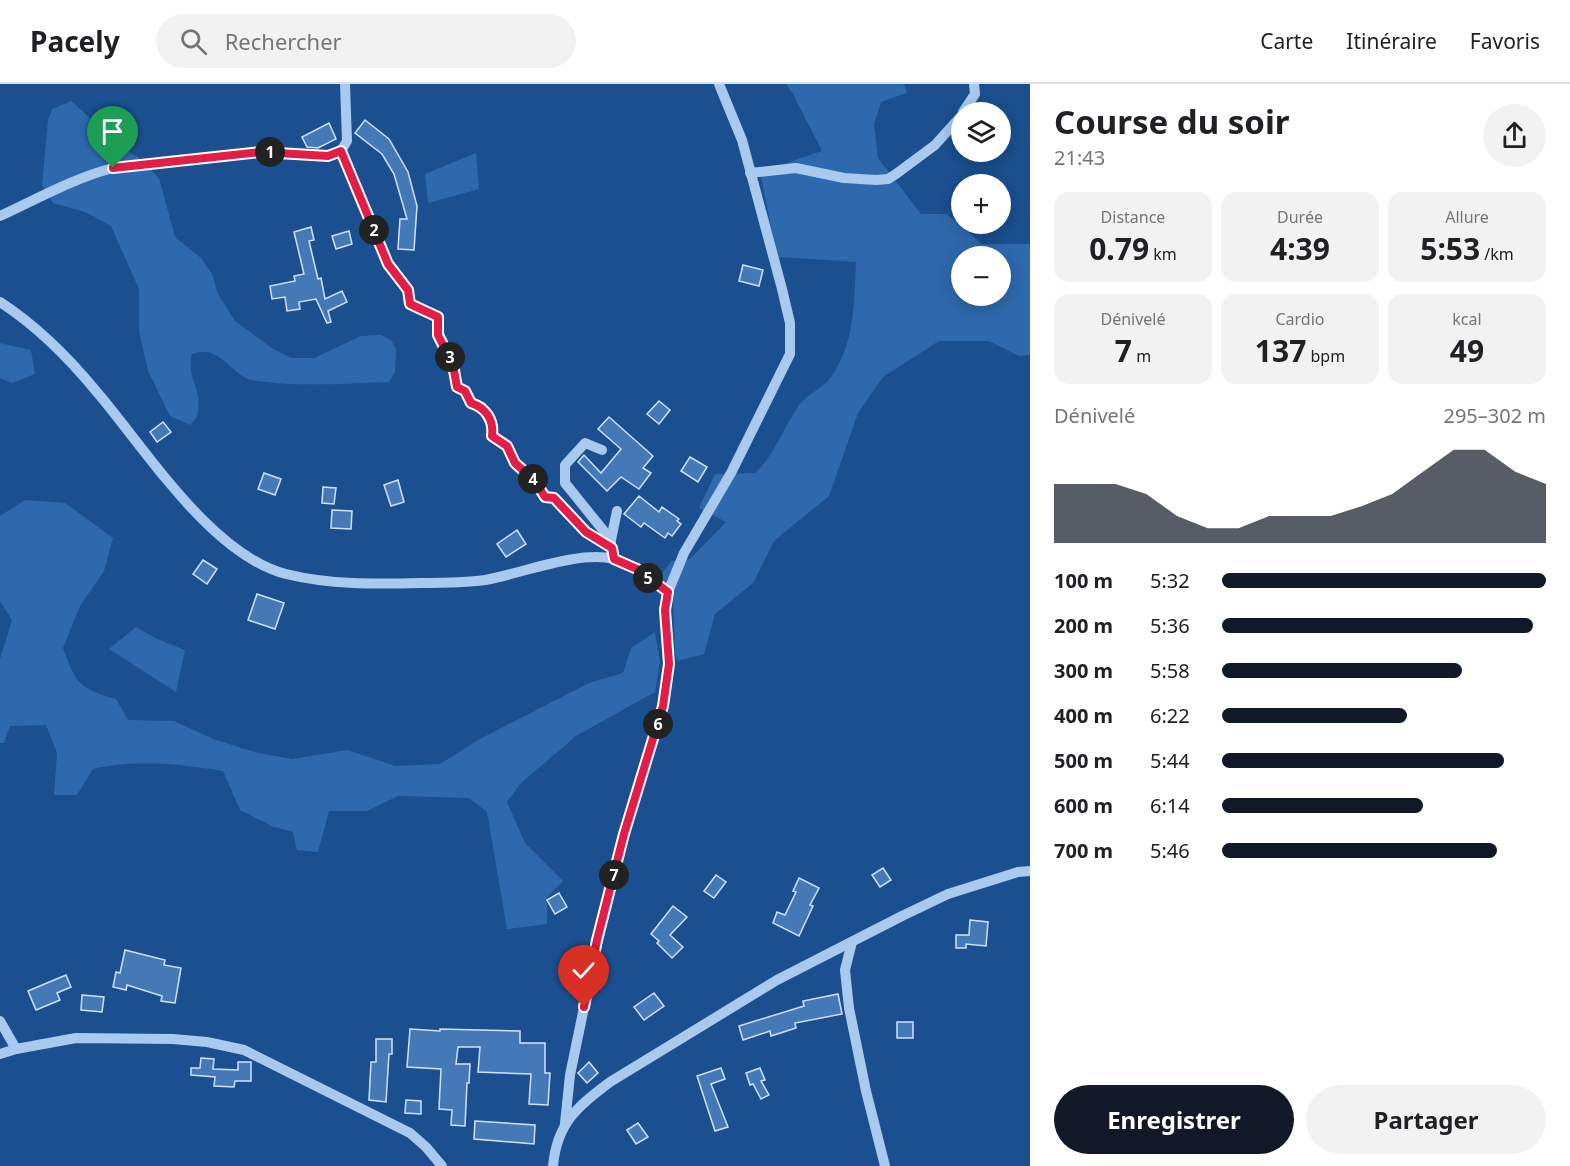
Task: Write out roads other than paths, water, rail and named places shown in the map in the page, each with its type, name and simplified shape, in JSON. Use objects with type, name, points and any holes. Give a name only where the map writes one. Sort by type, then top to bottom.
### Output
[{"type":"street","points":[[0,216],[100,171],[113,168],[261,152],[328,156],[341,151],[346,141],[345,84]]},
{"type":"street","points":[[553,1166],[555,1146],[565,1123],[570,1075],[597,940],[624,834],[663,706],[669,664],[666,628],[668,592],[684,553],[731,473],[789,354],[789,322],[782,289],[742,140],[719,84]]},
{"type":"street","points":[[970,102],[975,94],[974,84]]},
{"type":"street","points":[[750,173],[796,168],[844,178],[888,179],[935,145],[951,127]]},
{"type":"street","points":[[341,151],[388,264],[408,290],[410,304],[438,317],[438,335],[453,365],[457,387],[465,391],[471,403],[482,407],[493,426],[492,436],[507,446],[515,463],[535,481],[545,497],[554,498],[586,532],[668,592]]},
{"type":"street","points":[[0,302],[38,329],[68,358],[186,503],[212,530],[260,564],[283,573],[318,581],[457,583],[486,580],[573,560],[595,558],[612,549]]},
{"type":"street","points":[[602,450],[585,442],[565,465],[565,483],[612,549]]},
{"type":"street","points":[[612,549],[616,511]]},
{"type":"street","points":[[565,1123],[587,1099],[610,1082],[777,980],[948,894],[1018,872],[1030,871]]},
{"type":"street","points":[[852,942],[845,970],[849,1008],[866,1091],[885,1166]]},
{"type":"street","points":[[0,1021],[16,1049]]},
{"type":"street","points":[[0,1054],[76,1038],[196,1041],[244,1050],[410,1133],[442,1166]]}]
